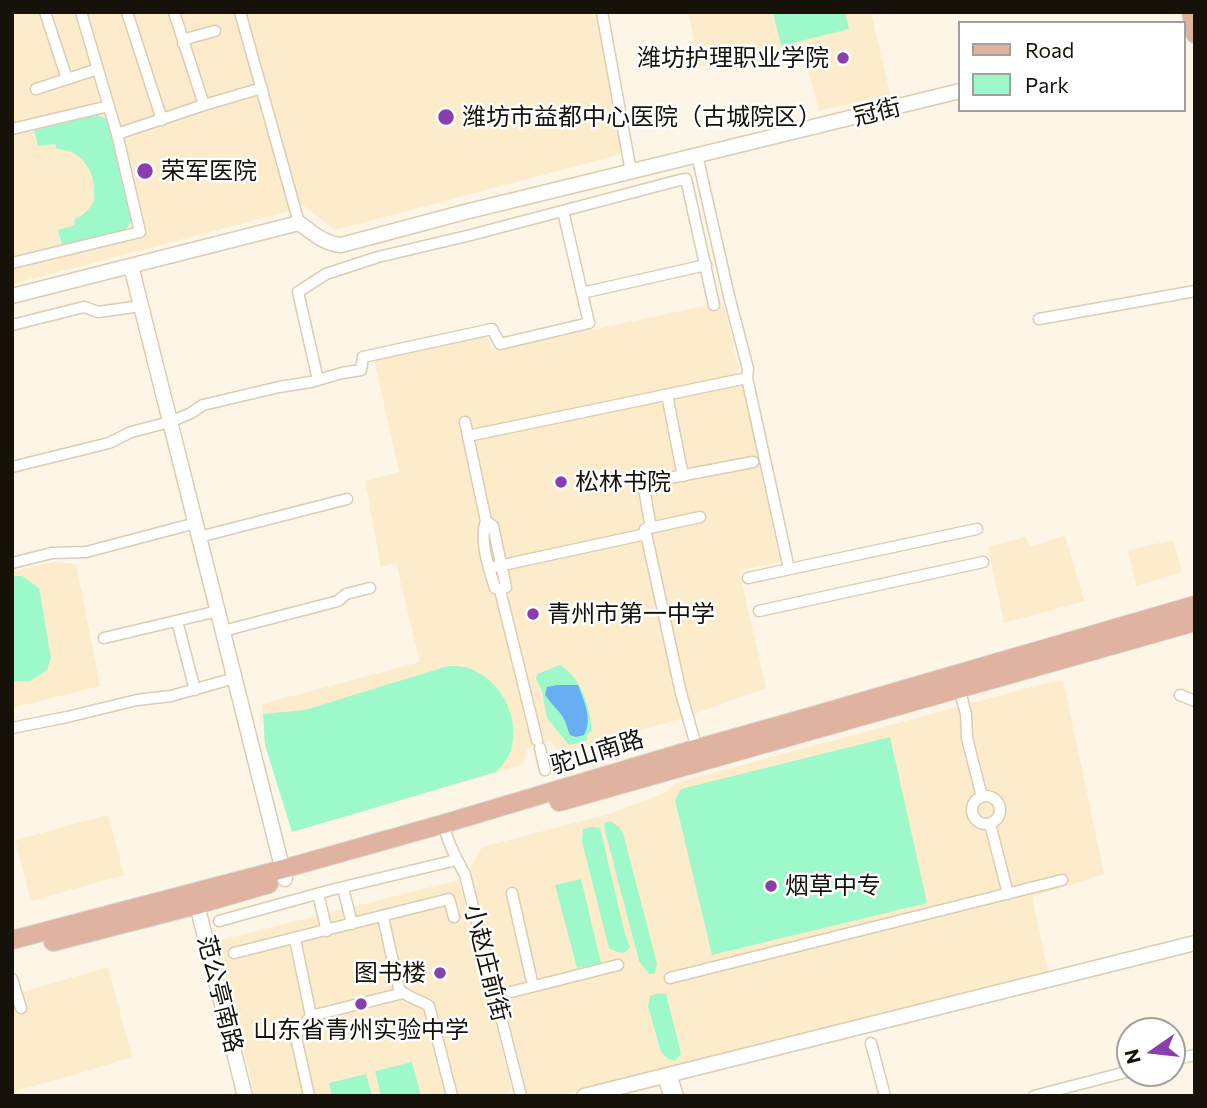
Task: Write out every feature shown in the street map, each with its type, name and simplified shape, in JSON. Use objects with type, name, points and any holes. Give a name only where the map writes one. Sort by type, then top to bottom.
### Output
[{"type":"main road","points":[[1191,12],[1195,33]]},
{"type":"main road","name":"驼山南路","points":[[284,874],[443,824],[1195,605]]},
{"type":"main road","name":"驼山南路","points":[[12,952],[284,874],[670,772],[1195,622]]},
{"type":"main road","name":"驼山南路","points":[[12,940],[195,899]]},
{"type":"street","points":[[45,12],[67,79]]},
{"type":"street","points":[[12,263],[140,232],[117,134],[81,12]]},
{"type":"street","points":[[127,12],[162,120]]},
{"type":"street","points":[[174,12],[204,105]]},
{"type":"street","points":[[12,296],[299,223],[240,12]]},
{"type":"street","points":[[602,12],[631,172]]},
{"type":"street","points":[[183,43],[189,38],[215,31]]},
{"type":"street","points":[[36,89],[98,69]]},
{"type":"street","points":[[117,134],[262,88]]},
{"type":"street","name":"冠街","points":[[299,223],[320,238],[332,244],[341,244],[958,91]]},
{"type":"street","points":[[12,130],[109,106]]},
{"type":"street","points":[[697,155],[748,369],[747,378],[789,569]]},
{"type":"street","points":[[318,380],[298,292],[326,274],[367,261],[686,179],[715,305]]},
{"type":"street","points":[[12,467],[109,443],[131,432],[170,422],[202,405],[361,370],[363,358],[492,329],[500,344],[589,323],[563,211]]},
{"type":"street","points":[[582,293],[706,265]]},
{"type":"street","points":[[131,266],[284,874]]},
{"type":"street","points":[[1039,319],[1195,291]]},
{"type":"street","points":[[12,325],[84,307],[98,312],[141,306]]},
{"type":"street","points":[[468,436],[747,378]]},
{"type":"street","points":[[667,395],[684,476]]},
{"type":"street","points":[[465,422],[486,521],[483,531],[489,568],[495,588],[500,590],[545,770]]},
{"type":"street","points":[[697,749],[681,693],[649,531],[643,483],[752,462]]},
{"type":"street","points":[[12,563],[52,553],[86,552],[347,499]]},
{"type":"street","points":[[489,568],[700,517]]},
{"type":"street","points":[[486,521],[493,526],[503,565],[506,587],[500,590]]},
{"type":"street","points":[[748,578],[977,529]]},
{"type":"street","points":[[759,611],[983,562]]},
{"type":"street","points":[[223,631],[338,601],[346,594],[370,588]]},
{"type":"street","points":[[104,638],[218,611]]},
{"type":"street","points":[[177,621],[195,690]]},
{"type":"street","points":[[12,728],[137,700],[171,696],[235,678]]},
{"type":"street","points":[[959,688],[966,714],[967,738],[982,797]]},
{"type":"street","points":[[1180,695],[1195,701]]},
{"type":"street","points":[[982,797],[991,797],[998,804],[998,817],[990,824],[978,822],[973,815],[972,806],[982,797]]},
{"type":"street","points":[[990,824],[1008,894]]},
{"type":"street","name":"小赵庄前街","points":[[446,833],[464,875],[521,1096]]},
{"type":"street","points":[[219,921],[452,861]]},
{"type":"street","points":[[328,878],[337,889],[352,924]]},
{"type":"street","points":[[670,978],[1062,880]]},
{"type":"street","points":[[512,893],[533,986]]},
{"type":"street","points":[[318,894],[327,931]]},
{"type":"street","name":"范公亭南路","points":[[195,899],[245,1096]]},
{"type":"street","points":[[234,953],[449,899],[454,917]]},
{"type":"street","points":[[383,916],[399,989],[429,1006],[452,1096]]},
{"type":"street","points":[[295,939],[311,1016]]},
{"type":"street","points":[[584,1096],[1195,943]]},
{"type":"street","points":[[511,992],[618,965]]},
{"type":"street","points":[[12,979],[21,1008]]},
{"type":"street","points":[[309,1096],[296,1037],[311,1016],[403,993]]},
{"type":"street","points":[[871,1043],[885,1096]]},
{"type":"street","points":[[667,1075],[669,1096]]},
{"type":"street","points":[[667,1075],[678,1096]]},
{"type":"street","points":[[1034,1096],[1116,1075]]},
{"type":"shaded area","name":"荣军医院","points":[[12,12],[235,12],[290,211],[12,284]]},
{"type":"shaded area","name":"潍坊市益都中心医院（古城院区）","points":[[246,12],[598,12],[622,154],[335,230],[300,203]]},
{"type":"shaded area","name":"潍坊护理职业学院","points":[[688,12],[871,12],[890,94],[819,111],[803,50],[722,71],[720,66],[700,66]]},
{"type":"shaded area","name":"青州市第一中学","points":[[723,302],[739,370],[735,376],[737,384],[743,385],[780,562],[739,570],[766,688],[680,719],[561,753],[550,741],[527,748],[524,764],[292,832],[265,745],[262,704],[420,662],[396,563],[381,567],[365,481],[399,472],[374,359],[487,336],[491,351]]},
{"type":"shaded area","points":[[1065,535],[1084,601],[1004,623],[988,547],[1026,537],[1030,547]]},
{"type":"shaded area","points":[[1173,540],[1182,572],[1136,586],[1128,550]]},
{"type":"shaded area","points":[[53,562],[76,564],[100,686],[12,708],[12,571]]},
{"type":"shaded area","name":"烟草中专","points":[[1063,680],[1104,874],[1032,897],[1048,971],[557,1096],[527,1096],[470,870],[482,847],[609,814],[665,793],[675,783]]},
{"type":"shaded area","points":[[108,815],[124,875],[31,901],[15,840]]},
{"type":"shaded area","name":"山东省青州实验中学","points":[[459,880],[511,1085],[507,1096],[255,1096],[217,941]]},
{"type":"shaded area","points":[[108,967],[132,1057],[12,1092],[12,995]]},
{"type":"green space","points":[[773,12],[845,12],[849,29],[781,46]]},
{"type":"green space","points":[[97,115],[108,119],[132,221],[125,230],[62,245],[58,230],[75,225],[74,220],[91,206],[94,200],[93,182],[88,168],[78,156],[57,149],[55,144],[38,146],[34,130]]},
{"type":"green space","points":[[12,576],[22,576],[39,588],[51,658],[47,670],[30,681],[12,681]]},
{"type":"green space","points":[[560,665],[574,678],[583,693],[592,730],[586,736],[588,740],[569,745],[547,718],[542,691],[536,679],[537,674]]},
{"type":"green space","points":[[448,666],[469,668],[486,677],[508,707],[512,718],[513,743],[508,757],[496,772],[292,832],[265,745],[263,714],[305,710]]},
{"type":"green space","points":[[890,737],[927,903],[712,955],[675,800],[681,789]]},
{"type":"green space","points":[[610,821],[623,833],[657,964],[654,974],[649,974],[639,961],[605,831],[604,823]]},
{"type":"green space","points":[[600,828],[630,947],[624,953],[609,948],[582,842],[583,829]]},
{"type":"green space","points":[[581,879],[601,963],[577,968],[555,885]]},
{"type":"green space","points":[[666,994],[681,1054],[675,1061],[661,1052],[648,1006],[650,996]]},
{"type":"green space","points":[[412,1062],[421,1096],[381,1096],[375,1071]]},
{"type":"green space","points":[[366,1074],[372,1096],[332,1096],[329,1083]]},
{"type":"water","points":[[578,685],[588,716],[584,735],[570,735],[562,715],[545,695],[547,687]]},
{"type":"place","name":"潍坊护理职业学院","points":[[843,58]]},
{"type":"place","name":"潍坊市益都中心医院（古城院区）","points":[[446,117]]},
{"type":"place","name":"荣军医院","points":[[145,171]]},
{"type":"place","name":"松林书院","points":[[561,482]]},
{"type":"place","name":"青州市第一中学","points":[[533,614]]},
{"type":"place","name":"烟草中专","points":[[771,886]]},
{"type":"place","name":"图书楼","points":[[440,973]]},
{"type":"place","name":"山东省青州实验中学","points":[[361,1004]]}]
